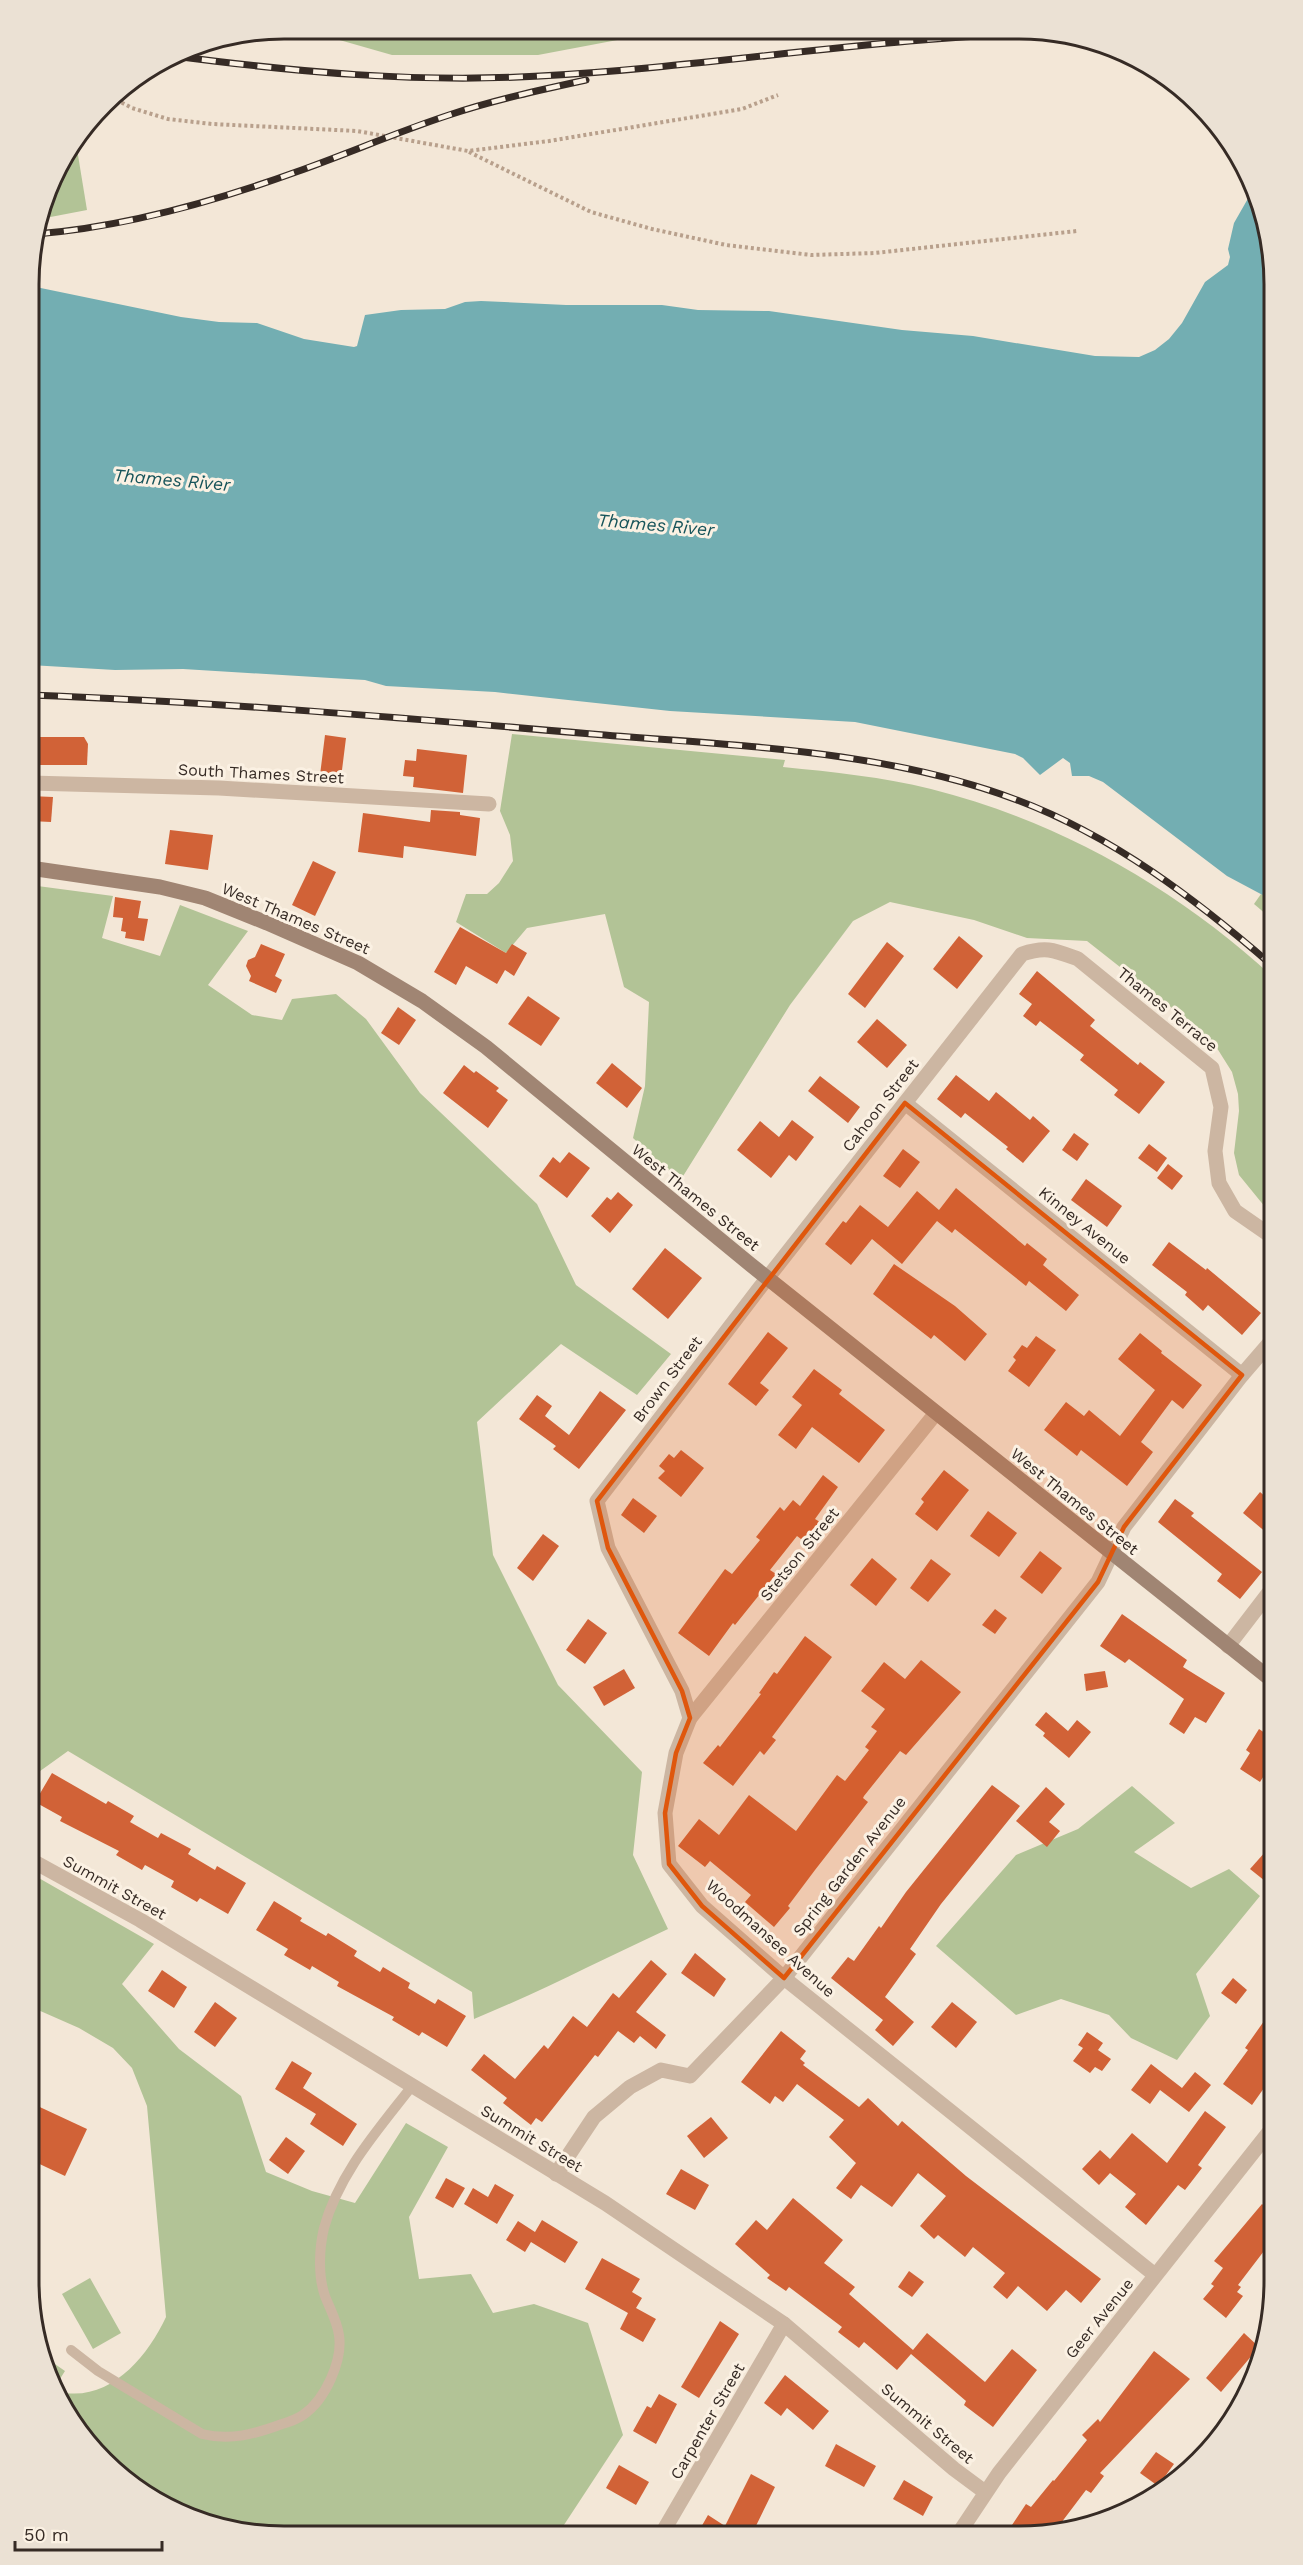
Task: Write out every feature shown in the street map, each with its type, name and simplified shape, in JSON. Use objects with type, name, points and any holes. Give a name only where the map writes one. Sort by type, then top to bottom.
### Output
[{"type":"main road","name":"West Thames Street","points":[[39,869],[160,887],[191,894],[267,922],[379,974],[451,1021],[486,1047],[767,1278],[1264,1674]]},
{"type":"street","name":"South Thames Street","points":[[39,783],[219,788],[489,804]]},
{"type":"street","name":"Thames Terrace","points":[[1022,954],[1040,948],[1078,959],[1212,1068],[1221,1107],[1215,1151],[1219,1183],[1235,1211],[1264,1231]]},
{"type":"street","name":"Cahoon Street","points":[[767,1278],[1022,954]]},
{"type":"street","name":"Kinney Avenue","points":[[905,1103],[1242,1375]]},
{"type":"street","name":"Brown Street","points":[[690,1718],[682,1690],[609,1548],[597,1501],[767,1278]]},
{"type":"street","points":[[1113,1554],[1124,1527],[1264,1350]]},
{"type":"street","name":"Stetson Street","points":[[690,1718],[936,1413]]},
{"type":"street","name":"Spring Garden Avenue","points":[[556,2174],[594,2117],[630,2087],[661,2070],[690,2076],[784,1978],[1098,1582],[1113,1554]]},
{"type":"street","points":[[1228,1646],[1264,1599]]},
{"type":"street","name":"Woodmansee Avenue","points":[[690,1718],[676,1753],[665,1813],[669,1864],[702,1906],[784,1978],[1155,2276]]},
{"type":"street","name":"Summit Street","points":[[39,1864],[140,1920],[605,2202],[784,2324],[954,2469],[985,2492]]},
{"type":"street","name":"Geer Avenue","points":[[963,2526],[985,2492],[1264,2139]]},
{"type":"street","name":"Carpenter Street","points":[[666,2526],[784,2324]]},
{"type":"lane","points":[[71,2350],[98,2372],[202,2434],[235,2437],[255,2434],[290,2421],[309,2410],[328,2383],[339,2346],[337,2326],[322,2282],[321,2245],[324,2229],[352,2166],[412,2086]]},
{"type":"path","points":[[468,151],[549,141],[742,109],[778,95]]},
{"type":"path","points":[[120,102],[132,108],[168,118],[212,124],[357,131],[468,151],[591,212],[652,230],[726,245],[811,255],[875,253],[1077,231]]},
{"type":"highlighted area","points":[[905,1103],[1242,1375],[1124,1527],[1098,1582],[784,1978],[702,1906],[669,1864],[665,1813],[676,1753],[690,1718],[682,1691],[608,1548],[597,1501]]},
{"type":"green space","points":[[336,39],[623,39],[538,55],[392,55]]},
{"type":"green space","points":[[78,152],[87,210],[48,217],[64,176]]},
{"type":"green space","points":[[512,734],[785,760],[783,767],[876,778],[931,789],[979,803],[1070,839],[1114,862],[1198,915],[1264,969],[1264,1206],[1239,1175],[1234,1153],[1239,1111],[1238,1094],[1232,1072],[1215,1045],[1172,1008],[1087,941],[1027,938],[974,920],[890,902],[853,921],[790,1005],[680,1181],[633,1138],[645,1086],[649,1002],[624,987],[605,914],[527,928],[506,953],[456,922],[466,894],[487,894],[499,883],[513,861],[510,835],[500,811]]},
{"type":"green space","points":[[39,886],[113,896],[102,938],[160,956],[180,905],[248,931],[208,985],[252,1015],[282,1020],[292,999],[336,994],[366,1019],[420,1093],[537,1204],[576,1285],[671,1354],[637,1395],[561,1344],[477,1422],[493,1555],[558,1685],[642,1772],[633,1855],[668,1929],[474,2019],[472,1992],[68,1751],[39,1772]]},
{"type":"green space","points":[[1261,894],[1264,896],[1264,912],[1254,904]]},
{"type":"green space","points":[[1132,1786],[1175,1823],[1134,1852],[1191,1888],[1229,1869],[1260,1896],[1196,1974],[1210,2016],[1177,2060],[1131,2038],[1109,2015],[1061,1999],[1016,2015],[936,1946],[1016,1855],[1078,1829]]},
{"type":"green space","points":[[39,1878],[154,1944],[122,1984],[179,2049],[241,2096],[266,2172],[312,2191],[355,2203],[406,2123],[448,2147],[409,2217],[419,2279],[471,2274],[493,2313],[534,2304],[588,2323],[623,2435],[563,2526],[252,2524],[221,2518],[176,2501],[148,2485],[122,2465],[100,2443],[80,2417],[66,2393],[74,2394],[91,2391],[108,2385],[122,2375],[147,2349],[166,2317],[147,2106],[132,2068],[113,2048],[79,2028],[39,2010]]},
{"type":"green space","points":[[90,2278],[121,2333],[93,2349],[62,2294]]},
{"type":"green space","points":[[53,2363],[65,2371],[60,2379]]},
{"type":"water","name":"Thames River","points":[[1248,198],[1256,221],[1262,252],[1264,284],[1264,896],[1227,876],[1103,782],[1089,776],[1072,776],[1070,763],[1063,758],[1040,775],[1023,758],[1015,754],[855,722],[670,711],[495,692],[386,686],[365,680],[183,669],[115,670],[39,666],[39,288],[181,317],[219,322],[257,323],[304,339],[354,347],[357,346],[365,315],[401,310],[445,309],[465,302],[481,301],[566,305],[662,305],[698,310],[769,311],[902,330],[973,336],[1095,356],[1139,357],[1155,350],[1169,339],[1182,323],[1205,282],[1228,265],[1230,257],[1228,249],[1234,223]]},
{"type":"building","points":[[325,735],[346,738],[341,778],[320,775]]},
{"type":"building","points":[[39,737],[84,737],[88,744],[87,765],[39,765]]},
{"type":"building","points":[[417,749],[467,755],[463,793],[413,787],[414,777],[403,776],[405,760],[416,761]]},
{"type":"building","points":[[39,796],[53,797],[51,822],[39,821]]},
{"type":"building","points":[[431,810],[460,812],[460,815],[480,818],[476,856],[404,846],[403,858],[358,852],[363,813],[430,822]]},
{"type":"building","points":[[170,830],[213,835],[208,870],[165,864]]},
{"type":"building","points":[[313,861],[336,872],[315,916],[292,905]]},
{"type":"building","points":[[115,897],[141,901],[138,918],[148,919],[144,941],[125,938],[126,932],[121,931],[123,918],[113,917]]},
{"type":"building","points":[[460,927],[506,953],[512,944],[527,953],[514,976],[505,970],[497,984],[466,966],[456,985],[434,972]]},
{"type":"building","points":[[959,936],[983,956],[957,989],[933,969]]},
{"type":"building","points":[[887,942],[904,956],[865,1008],[848,994]]},
{"type":"building","points":[[261,944],[285,954],[275,976],[282,980],[276,993],[249,981],[251,976],[246,966],[248,960],[255,957]]},
{"type":"building","points":[[1037,971],[1095,1020],[1090,1026],[1138,1065],[1140,1062],[1165,1082],[1139,1114],[1114,1095],[1118,1090],[1080,1060],[1084,1055],[1040,1021],[1036,1026],[1023,1016],[1032,1004],[1019,994]]},
{"type":"building","points":[[528,996],[560,1018],[541,1046],[508,1024]]},
{"type":"building","points":[[398,1007],[416,1020],[399,1045],[381,1033]]},
{"type":"building","points":[[877,1019],[907,1045],[887,1068],[857,1042]]},
{"type":"building","points":[[612,1063],[642,1088],[627,1108],[596,1083]]},
{"type":"building","points":[[464,1065],[499,1088],[496,1091],[508,1100],[488,1128],[443,1093]]},
{"type":"building","points":[[956,1075],[989,1101],[996,1092],[1030,1120],[1033,1116],[1050,1131],[1023,1163],[1006,1149],[1008,1147],[965,1113],[961,1118],[937,1099]]},
{"type":"building","points":[[820,1076],[860,1107],[848,1123],[808,1091]]},
{"type":"building","points":[[792,1120],[814,1137],[796,1161],[789,1155],[771,1178],[737,1150],[760,1121],[779,1137]]},
{"type":"building","points":[[1074,1133],[1089,1144],[1077,1161],[1062,1150]]},
{"type":"building","points":[[1149,1144],[1167,1158],[1157,1172],[1138,1158]]},
{"type":"building","points":[[903,1149],[920,1162],[900,1188],[883,1176]]},
{"type":"building","points":[[569,1152],[590,1168],[567,1198],[539,1176],[553,1157],[560,1163]]},
{"type":"building","points":[[1168,1164],[1183,1176],[1172,1190],[1157,1178]]},
{"type":"building","points":[[1086,1179],[1122,1206],[1107,1227],[1071,1200]]},
{"type":"building","points":[[956,1188],[1025,1246],[1027,1243],[1047,1259],[1043,1265],[1079,1295],[1066,1311],[1029,1281],[1026,1286],[955,1229],[952,1233],[937,1221],[902,1264],[872,1239],[851,1265],[825,1244],[843,1221],[846,1223],[860,1205],[888,1227],[917,1191],[939,1210]]},
{"type":"building","points":[[618,1192],[633,1205],[610,1233],[591,1216],[607,1197],[611,1200]]},
{"type":"building","points":[[1169,1242],[1206,1270],[1207,1268],[1261,1313],[1242,1335],[1208,1305],[1203,1311],[1185,1295],[1187,1292],[1152,1265]]},
{"type":"building","points":[[665,1248],[702,1278],[668,1319],[632,1289]]},
{"type":"building","points":[[894,1264],[955,1306],[987,1334],[965,1361],[934,1335],[931,1339],[873,1294]]},
{"type":"building","points":[[768,1332],[788,1348],[760,1383],[769,1390],[756,1406],[728,1384]]},
{"type":"building","points":[[1140,1333],[1162,1351],[1161,1353],[1202,1385],[1183,1409],[1172,1400],[1141,1442],[1153,1452],[1127,1486],[1081,1450],[1077,1456],[1044,1430],[1066,1402],[1084,1416],[1089,1410],[1120,1436],[1155,1390],[1118,1359]]},
{"type":"building","points":[[1036,1336],[1056,1350],[1029,1387],[1008,1371],[1016,1360],[1013,1357],[1022,1345],[1027,1348]]},
{"type":"building","points":[[814,1369],[842,1390],[839,1394],[885,1430],[859,1463],[812,1427],[796,1449],[778,1435],[802,1405],[792,1397]]},
{"type":"building","points":[[600,1391],[626,1410],[579,1469],[553,1449],[556,1446],[519,1419],[537,1395],[552,1406],[545,1416],[569,1435]]},
{"type":"building","points":[[681,1450],[704,1468],[681,1497],[658,1478],[665,1471],[659,1466],[669,1454],[674,1458]]},
{"type":"building","points":[[944,1470],[969,1490],[937,1531],[915,1514],[924,1502],[921,1499]]},
{"type":"building","points":[[823,1475],[838,1487],[815,1519],[820,1522],[805,1542],[797,1536],[770,1570],[776,1574],[735,1625],[733,1623],[709,1656],[678,1633],[725,1569],[732,1574],[760,1540],[756,1537],[780,1507],[784,1511],[793,1500],[800,1506]]},
{"type":"building","points":[[1260,1492],[1264,1495],[1264,1531],[1243,1513]]},
{"type":"building","points":[[633,1498],[657,1516],[644,1533],[621,1515]]},
{"type":"building","points":[[1175,1499],[1194,1513],[1191,1516],[1262,1572],[1240,1599],[1217,1581],[1222,1574],[1158,1522]]},
{"type":"building","points":[[988,1511],[1017,1533],[999,1557],[970,1536]]},
{"type":"building","points":[[543,1534],[559,1546],[533,1581],[517,1568]]},
{"type":"building","points":[[1040,1551],[1062,1568],[1042,1594],[1020,1577]]},
{"type":"building","points":[[872,1558],[897,1579],[876,1606],[850,1585]]},
{"type":"building","points":[[931,1559],[951,1574],[928,1602],[910,1588]]},
{"type":"building","points":[[995,1609],[1007,1618],[995,1634],[982,1625]]},
{"type":"building","points":[[1122,1614],[1187,1660],[1183,1667],[1225,1693],[1206,1723],[1195,1717],[1184,1734],[1169,1724],[1184,1699],[1129,1659],[1125,1663],[1100,1646]]},
{"type":"building","points":[[588,1619],[607,1633],[585,1664],[566,1650]]},
{"type":"building","points":[[805,1636],[832,1657],[772,1737],[776,1740],[764,1755],[760,1751],[733,1786],[703,1763],[718,1745],[720,1747],[761,1694],[759,1693],[774,1672],[777,1674]]},
{"type":"building","points":[[921,1660],[961,1692],[906,1755],[900,1751],[864,1796],[863,1798],[868,1802],[774,1927],[745,1902],[751,1895],[710,1861],[705,1867],[678,1846],[699,1819],[719,1835],[749,1795],[796,1831],[837,1775],[845,1781],[869,1750],[865,1747],[877,1731],[871,1727],[885,1709],[861,1691],[884,1662],[905,1679]]},
{"type":"building","points":[[624,1669],[635,1688],[604,1706],[593,1687]]},
{"type":"building","points":[[1105,1671],[1108,1687],[1086,1691],[1084,1674]]},
{"type":"building","points":[[1046,1712],[1068,1731],[1077,1720],[1091,1732],[1069,1758],[1043,1736],[1045,1733],[1035,1725]]},
{"type":"building","points":[[1259,1729],[1264,1732],[1264,1776],[1260,1782],[1240,1769],[1250,1753],[1246,1750]]},
{"type":"building","points":[[52,1773],[106,1804],[108,1801],[134,1816],[130,1822],[158,1838],[161,1833],[191,1849],[188,1854],[215,1870],[217,1866],[246,1883],[228,1914],[200,1898],[197,1902],[171,1887],[174,1881],[145,1865],[142,1870],[116,1855],[119,1851],[60,1821],[62,1817],[39,1804],[39,1795]]},
{"type":"building","points":[[992,1785],[1020,1806],[941,1904],[910,1949],[916,1954],[885,1997],[914,2022],[893,2046],[875,2030],[883,2020],[831,1978],[848,1957],[854,1961],[879,1926],[881,1928],[906,1892]]},
{"type":"building","points":[[1046,1787],[1065,1804],[1049,1822],[1060,1831],[1047,1847],[1016,1821]]},
{"type":"building","points":[[1264,1853],[1264,1880],[1250,1869]]},
{"type":"building","points":[[274,1901],[302,1918],[300,1921],[326,1936],[328,1933],[357,1951],[354,1956],[380,1972],[383,1967],[410,1983],[408,1988],[435,2004],[438,1999],[466,2016],[447,2047],[422,2032],[419,2036],[392,2020],[394,2017],[337,1986],[339,1982],[312,1966],[310,1970],[284,1955],[288,1949],[256,1930]]},
{"type":"building","points":[[695,1953],[726,1979],[714,1997],[681,1973]]},
{"type":"building","points":[[651,1960],[667,1974],[636,2012],[666,2035],[656,2049],[640,2036],[634,2043],[618,2031],[598,2057],[595,2055],[542,2122],[536,2118],[531,2125],[503,2103],[507,2098],[471,2070],[484,2054],[515,2079],[544,2045],[548,2049],[573,2016],[587,2027],[613,1993],[619,1998]]},
{"type":"building","points":[[162,1970],[187,1987],[174,2008],[148,1991]]},
{"type":"building","points":[[1233,1978],[1247,1990],[1236,2004],[1221,1993]]},
{"type":"building","points":[[215,2002],[237,2018],[215,2047],[194,2032]]},
{"type":"building","points":[[952,2002],[977,2022],[956,2048],[931,2027]]},
{"type":"building","points":[[1264,2021],[1264,2088],[1252,2105],[1223,2084],[1248,2050],[1245,2048]]},
{"type":"building","points":[[781,2031],[806,2051],[800,2059],[805,2063],[803,2065],[859,2107],[868,2098],[898,2126],[902,2121],[966,2176],[1101,2279],[1081,2303],[1066,2290],[1047,2311],[1018,2286],[1007,2299],[993,2287],[1005,2273],[973,2247],[965,2257],[938,2235],[934,2239],[920,2226],[946,2196],[918,2173],[892,2207],[861,2185],[851,2199],[836,2188],[856,2163],[829,2137],[844,2120],[797,2084],[783,2102],[775,2096],[770,2104],[741,2082]]},
{"type":"building","points":[[1087,2032],[1103,2043],[1098,2050],[1111,2059],[1102,2071],[1095,2067],[1090,2073],[1073,2061],[1083,2048],[1078,2045]]},
{"type":"building","points":[[292,2061],[312,2073],[303,2088],[357,2124],[343,2146],[310,2124],[316,2114],[275,2089]]},
{"type":"building","points":[[1151,2064],[1182,2088],[1195,2072],[1211,2085],[1189,2112],[1160,2090],[1150,2104],[1131,2090]]},
{"type":"building","points":[[39,2107],[87,2129],[65,2176],[39,2164]]},
{"type":"building","points":[[1205,2111],[1226,2127],[1198,2165],[1202,2168],[1185,2190],[1178,2185],[1146,2225],[1125,2207],[1136,2194],[1110,2173],[1099,2185],[1082,2169],[1100,2150],[1110,2159],[1132,2133],[1167,2163]]},
{"type":"building","points":[[711,2117],[728,2138],[704,2158],[687,2136]]},
{"type":"building","points":[[286,2137],[305,2151],[288,2174],[269,2160]]},
{"type":"building","points":[[681,2169],[709,2185],[695,2210],[666,2194]]},
{"type":"building","points":[[446,2178],[465,2188],[453,2208],[435,2198]]},
{"type":"building","points":[[495,2184],[514,2195],[497,2224],[464,2204],[473,2188],[488,2197]]},
{"type":"building","points":[[793,2198],[843,2240],[824,2263],[855,2287],[849,2294],[913,2350],[927,2333],[985,2382],[1012,2349],[1037,2370],[993,2427],[964,2405],[966,2401],[911,2354],[897,2370],[864,2342],[859,2348],[838,2332],[842,2327],[789,2287],[786,2291],[767,2278],[770,2275],[735,2244],[756,2220],[767,2230]]},
{"type":"building","points":[[1262,2204],[1264,2206],[1264,2251],[1238,2285],[1241,2287],[1237,2292],[1243,2296],[1226,2318],[1203,2299],[1214,2286],[1211,2284],[1223,2268],[1214,2261]]},
{"type":"building","points":[[542,2220],[578,2242],[565,2263],[531,2242],[525,2252],[506,2240],[518,2221],[535,2232]]},
{"type":"building","points":[[602,2258],[640,2279],[632,2292],[642,2298],[636,2308],[656,2319],[643,2342],[620,2329],[628,2313],[585,2289]]},
{"type":"building","points":[[909,2271],[924,2282],[912,2297],[898,2287]]},
{"type":"building","points":[[720,2321],[739,2334],[699,2398],[681,2387]]},
{"type":"building","points":[[1244,2333],[1256,2344],[1253,2354],[1221,2392],[1206,2378]]},
{"type":"building","points":[[1154,2351],[1190,2379],[1100,2473],[1104,2476],[1091,2493],[1086,2490],[1062,2522],[1012,2525],[1026,2504],[1031,2507],[1087,2440],[1082,2435],[1098,2419],[1100,2422]]},
{"type":"building","points":[[785,2375],[829,2411],[813,2430],[787,2408],[781,2416],[764,2403]]},
{"type":"building","points":[[659,2394],[677,2404],[656,2444],[633,2431],[647,2406],[651,2408]]},
{"type":"building","points":[[836,2444],[876,2466],[864,2487],[825,2466]]},
{"type":"building","points":[[1156,2452],[1174,2464],[1156,2484],[1140,2473]]},
{"type":"building","points":[[619,2465],[649,2482],[636,2505],[606,2488]]},
{"type":"building","points":[[751,2474],[775,2487],[756,2526],[725,2526]]},
{"type":"building","points":[[904,2480],[933,2497],[923,2516],[893,2499]]},
{"type":"building","points":[[708,2515],[725,2526],[702,2526]]},
{"type":"railway","points":[[190,58],[357,75],[494,78],[604,72],[938,39]]},
{"type":"railway","points":[[45,233],[102,226],[200,203],[296,172],[466,110],[586,80]]},
{"type":"railway","points":[[39,695],[311,711],[753,747],[807,752],[914,770],[966,783],[1017,800],[1087,832],[1153,872],[1184,894],[1264,959]]}]
